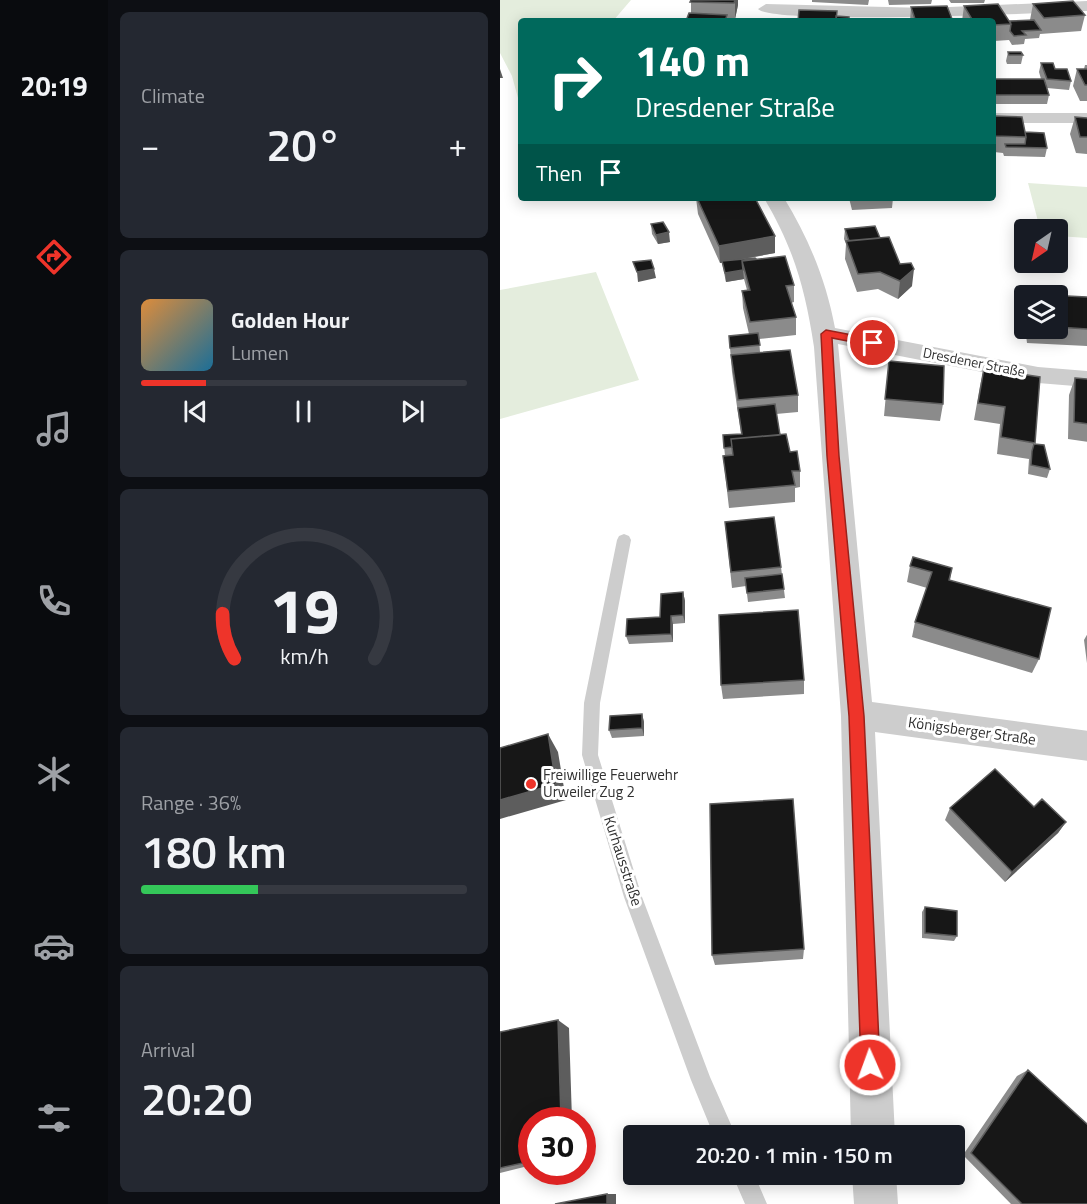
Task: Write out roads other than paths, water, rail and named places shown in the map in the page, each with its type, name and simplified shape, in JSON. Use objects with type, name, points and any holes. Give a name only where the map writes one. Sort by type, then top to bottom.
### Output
[{"type":"street","points":[[766,10],[890,14],[983,12],[1088,5],[1085,0]]},
{"type":"street","points":[[996,118],[1088,118]]},
{"type":"street","points":[[776,201],[791,221],[808,262],[826,334],[833,456],[857,716],[873,1125]]},
{"type":"street","name":"Dresdener Straße","points":[[826,334],[1038,375],[1088,379]]},
{"type":"street","name":"Königsberger Straße","points":[[857,716],[1088,746]]},
{"type":"street","points":[[875,1185],[876,1204]]},
{"type":"lane","name":"Kurhausstraße","points":[[624,540],[592,703],[590,755],[633,897],[701,1080],[720,1125]]},
{"type":"lane","points":[[748,1185],[756,1204]]},
{"type":"place","name":"Freiwillige Feuerwehr Urweiler Zug 2","points":[[531,784]]}]
